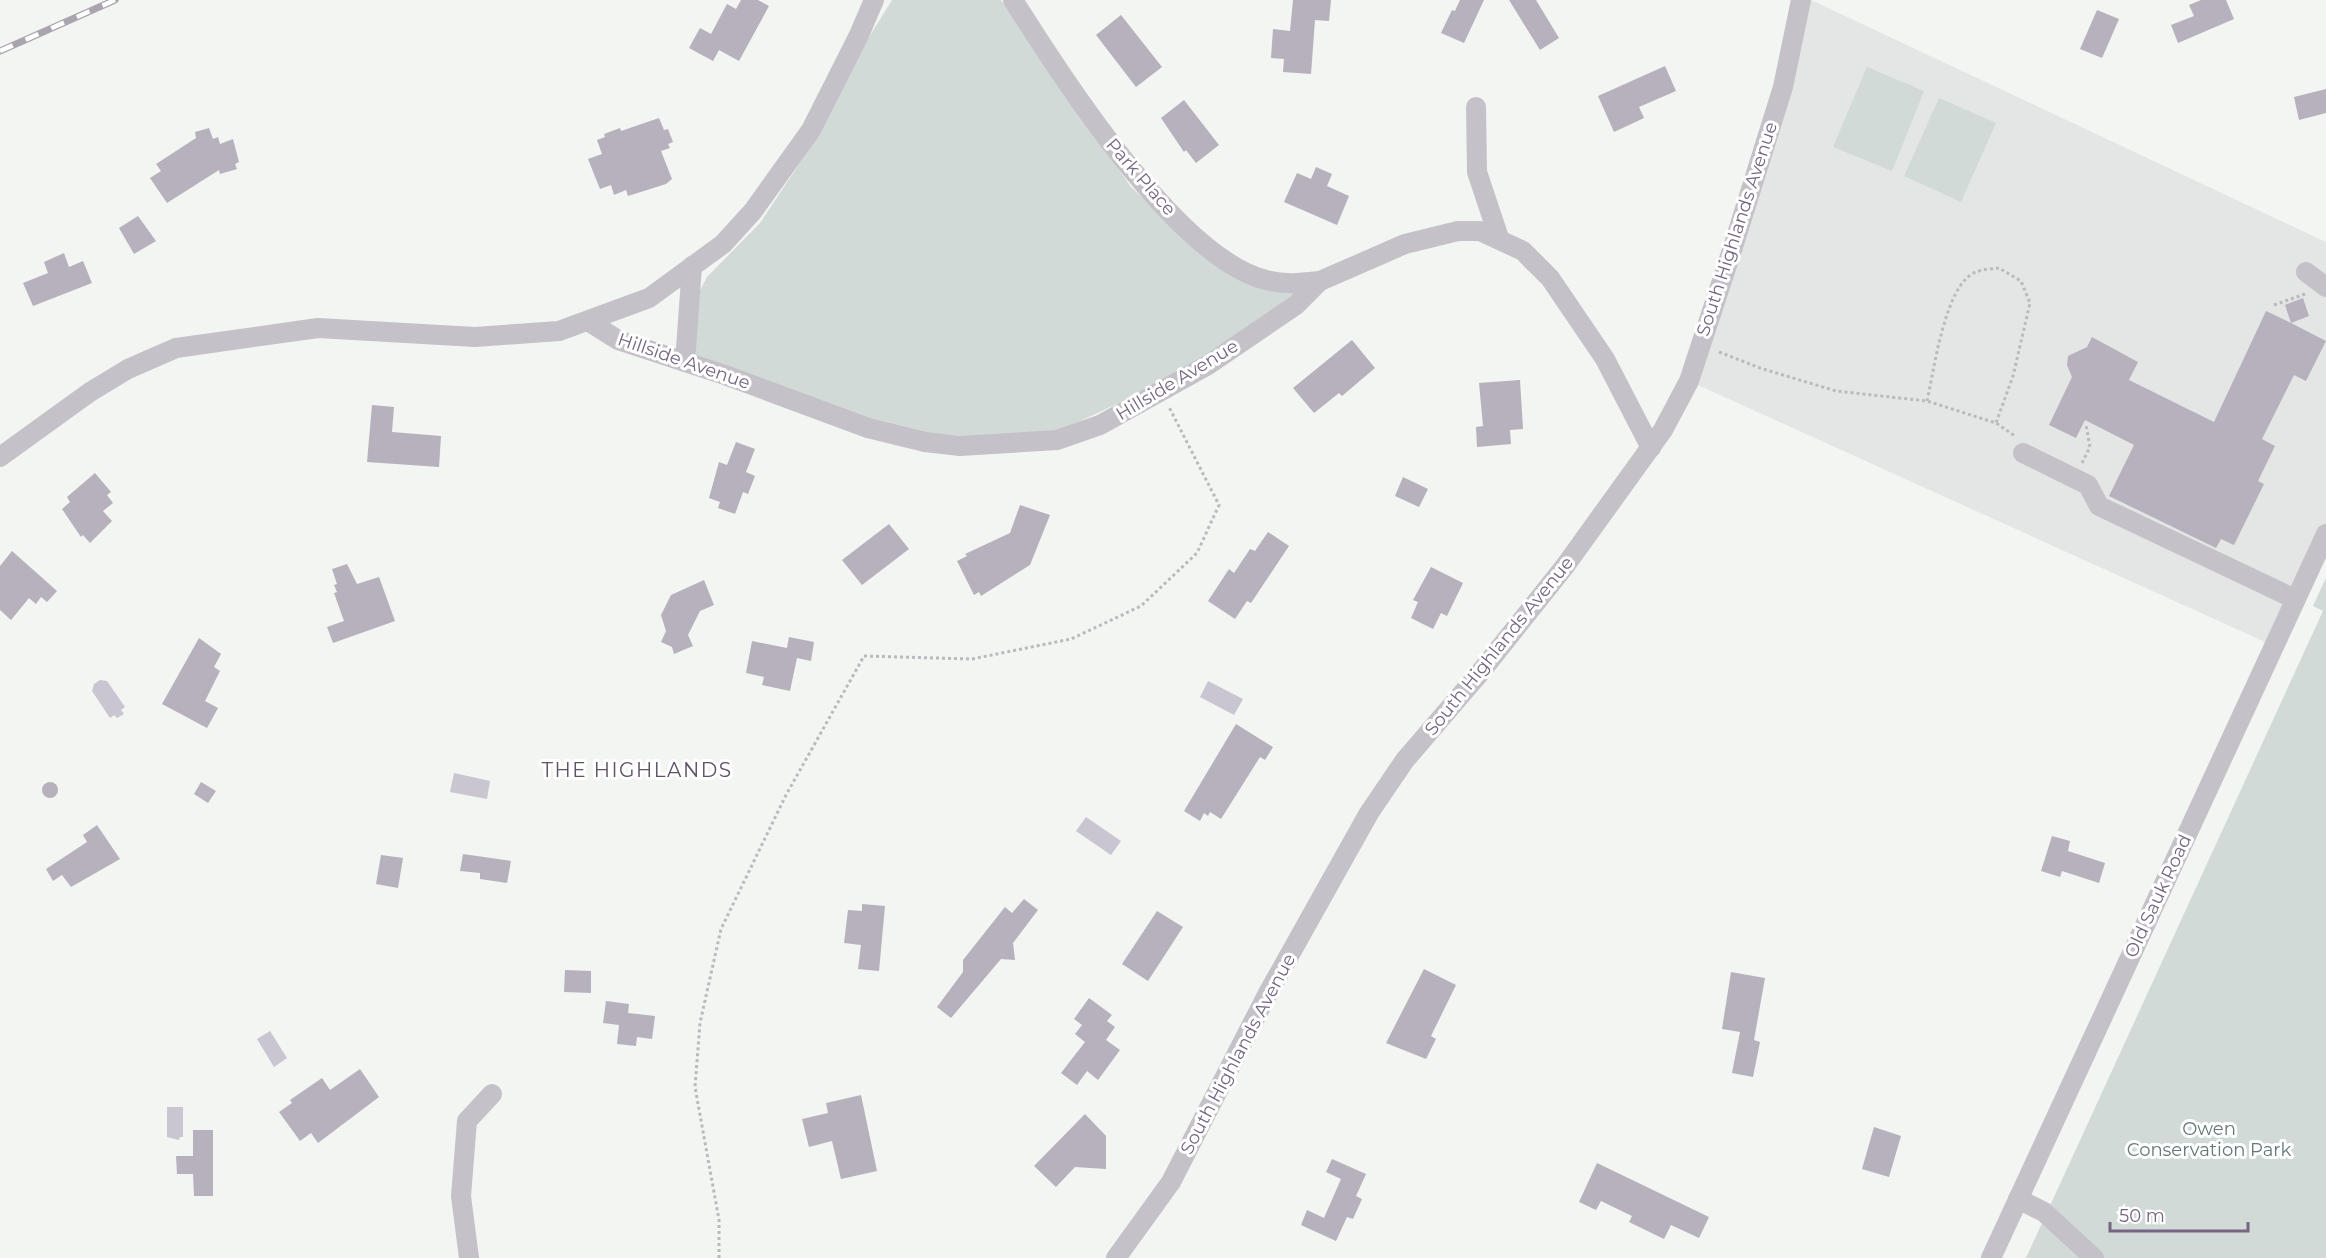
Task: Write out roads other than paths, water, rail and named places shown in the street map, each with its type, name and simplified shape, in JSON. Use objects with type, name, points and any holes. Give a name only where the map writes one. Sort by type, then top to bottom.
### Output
[{"type":"street","points":[[0,457],[90,392],[128,369],[176,348],[318,328],[475,337],[559,331],[649,298],[723,244],[753,212],[795,154],[840,74],[874,0]]},
{"type":"street","name":"Park Place","points":[[1013,0],[1114,148],[1163,205],[1204,246],[1234,266],[1264,280],[1292,285],[1320,281]]},
{"type":"street","name":"South Highlands Avenue","points":[[1116,1258],[1171,1182],[1267,995],[1369,813],[1405,760],[1479,674],[1557,575],[1651,448],[1689,381],[1783,87],[1801,0]]},
{"type":"street","points":[[1476,107],[1477,172],[1499,238]]},
{"type":"street","name":"Hillside Avenue","points":[[588,321],[618,340],[868,428],[925,442],[960,446],[1057,440],[1100,425],[1208,365],[1286,312],[1320,281],[1405,244],[1458,231],[1480,231],[1523,251],[1550,278],[1605,359],[1651,448]]},
{"type":"street","points":[[685,362],[692,266]]},
{"type":"street","points":[[2306,272],[2320,292]]},
{"type":"street","points":[[2019,445],[2088,485],[2099,506],[2295,599]]},
{"type":"street","name":"Old Sauk Road","points":[[1991,1258],[2326,534]]},
{"type":"street","points":[[469,1258],[461,1196],[467,1121],[492,1094]]},
{"type":"street","points":[[2018,1199],[2044,1212],[2094,1258]]},
{"type":"railway","points":[[0,51],[115,0]]},
{"type":"district","name":"THE HIGHLANDS","points":[[637,770]]},
{"type":"park label","name":"Owen Conservation Park","points":[[2209,1139]]}]
